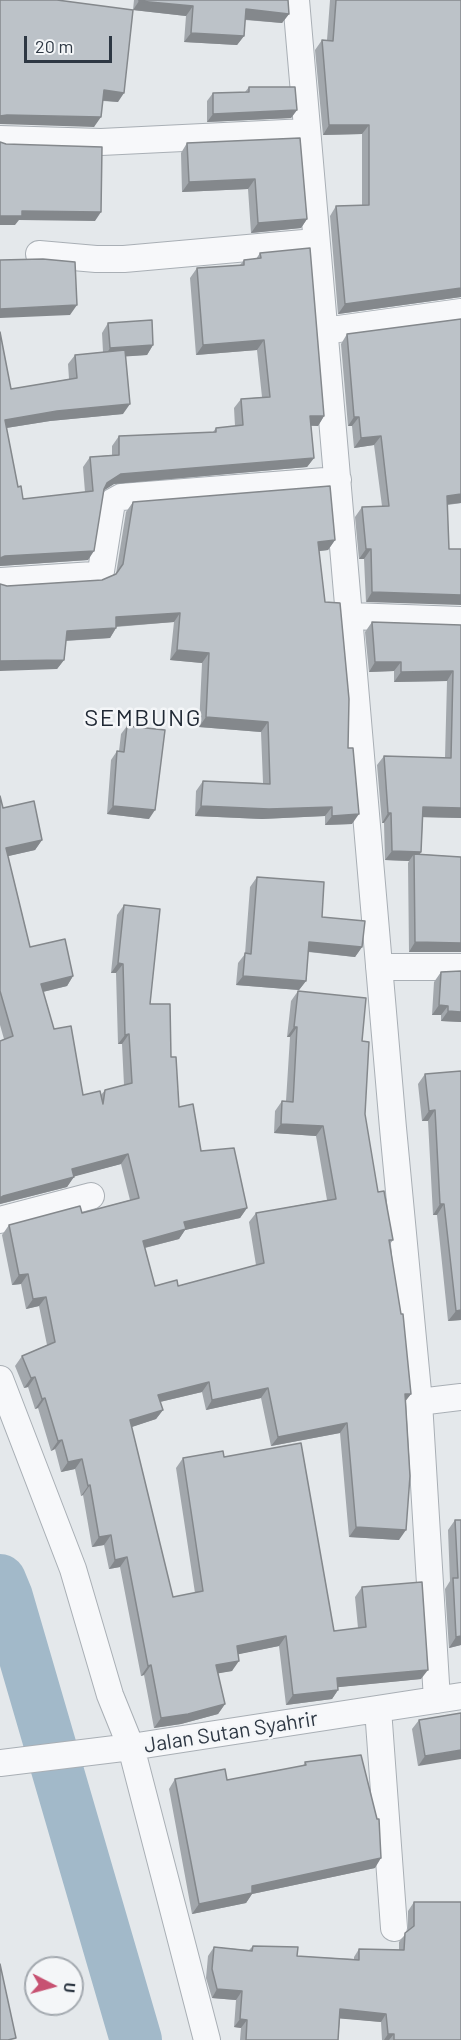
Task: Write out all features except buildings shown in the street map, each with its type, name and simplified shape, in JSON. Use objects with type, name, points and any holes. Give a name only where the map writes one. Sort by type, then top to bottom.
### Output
[{"type":"street","points":[[296,0],[315,242],[419,1402],[449,1698]]},
{"type":"street","points":[[0,139],[101,142],[306,132]]},
{"type":"street","points":[[39,255],[96,260],[124,259],[315,242]]},
{"type":"street","points":[[324,331],[461,312]]},
{"type":"street","points":[[0,581],[94,575],[101,571],[112,502],[121,498],[338,480]]},
{"type":"street","points":[[350,616],[461,620]]},
{"type":"street","points":[[380,967],[461,968]]},
{"type":"street","points":[[0,1220],[91,1196]]},
{"type":"street","points":[[0,1378],[73,1569],[207,2040]]},
{"type":"street","points":[[419,1402],[461,1397]]},
{"type":"street","name":"Jalan Sutan Syahrir","points":[[0,1763],[125,1748],[449,1698]]},
{"type":"street","points":[[378,1709],[394,1928]]},
{"type":"waterway","points":[[0,1580],[7,1597],[136,2040]]},
{"type":"district","name":"SEMBUNG","points":[[143,718]]}]
